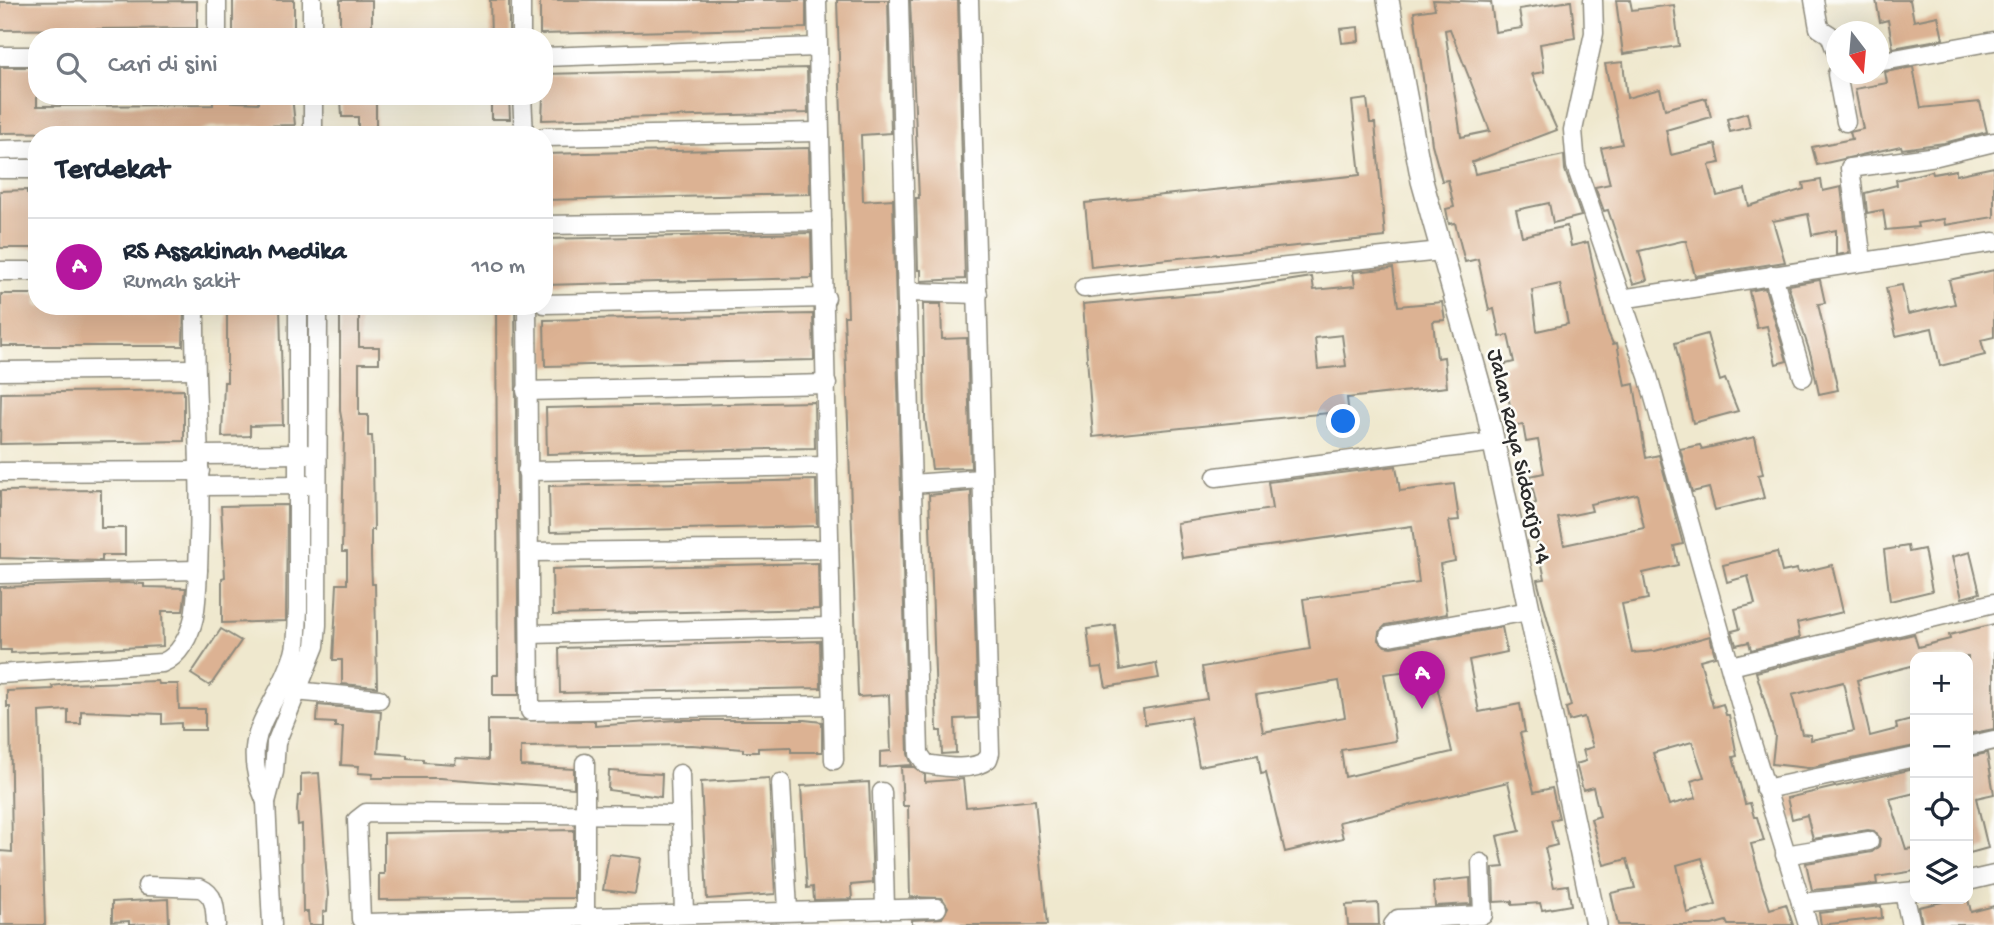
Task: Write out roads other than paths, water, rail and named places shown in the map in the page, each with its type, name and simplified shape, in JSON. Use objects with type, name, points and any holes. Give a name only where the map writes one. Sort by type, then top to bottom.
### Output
[{"type":"main road","name":"Jalan Raya Sidoarjo 14","points":[[1388,0],[1422,181],[1466,331],[1494,442],[1597,925]]},
{"type":"street","points":[[216,28],[217,0]]},
{"type":"street","points":[[312,0],[312,28]]},
{"type":"street","points":[[521,0],[521,28]]},
{"type":"street","points":[[817,0],[818,132],[826,298],[834,760]]},
{"type":"street","points":[[899,0],[919,754],[926,764],[975,766],[988,759],[990,753],[980,479],[978,293],[969,0]]},
{"type":"street","points":[[1593,0],[1594,33],[1573,130],[1573,148],[1648,376],[1765,789],[1808,925]]},
{"type":"street","points":[[1814,0],[1819,28],[1826,32]]},
{"type":"street","points":[[1889,60],[1994,41]]},
{"type":"street","points":[[553,57],[817,47]]},
{"type":"street","points":[[0,56],[28,56]]},
{"type":"street","points":[[1839,84],[1846,122]]},
{"type":"street","points":[[313,105],[313,126]]},
{"type":"street","points":[[522,105],[524,126]]},
{"type":"street","points":[[553,137],[818,132]]},
{"type":"street","points":[[1862,261],[1850,168],[1937,156],[1994,142]]},
{"type":"street","points":[[0,150],[28,149]]},
{"type":"street","points":[[0,169],[28,169]]},
{"type":"street","points":[[553,225],[822,221]]},
{"type":"street","points":[[1621,299],[1994,242]]},
{"type":"street","points":[[1084,288],[1441,251]]},
{"type":"street","points":[[0,271],[28,271]]},
{"type":"street","points":[[1773,275],[1802,377]]},
{"type":"street","points":[[908,292],[978,293]]},
{"type":"street","points":[[553,304],[826,298]]},
{"type":"street","points":[[0,674],[171,660],[191,627],[198,570],[200,471],[194,369],[195,315]]},
{"type":"street","points":[[266,802],[256,779],[254,742],[317,625],[309,485],[299,454],[299,315]]},
{"type":"street","points":[[309,485],[318,454],[318,315]]},
{"type":"street","points":[[527,315],[530,634],[527,707],[534,713],[831,705]]},
{"type":"street","points":[[0,371],[194,369]]},
{"type":"street","points":[[526,391],[827,384]]},
{"type":"street","points":[[1216,478],[1494,442]]},
{"type":"street","points":[[200,471],[299,454],[318,454]]},
{"type":"street","points":[[527,471],[828,466]]},
{"type":"street","points":[[0,472],[200,471],[309,485]]},
{"type":"street","points":[[912,484],[980,479]]},
{"type":"street","points":[[529,552],[829,549]]},
{"type":"street","points":[[0,574],[198,570]]},
{"type":"street","points":[[1731,666],[1994,603]]},
{"type":"street","points":[[1389,636],[1529,611]]},
{"type":"street","points":[[530,634],[830,627]]},
{"type":"street","points":[[272,925],[266,802],[274,772],[276,743],[296,691],[301,659]]},
{"type":"street","points":[[296,691],[379,699]]},
{"type":"street","points":[[1973,745],[1994,740]]},
{"type":"street","points":[[1765,789],[1910,758]]},
{"type":"street","points":[[585,763],[583,813],[586,916]]},
{"type":"street","points":[[680,774],[684,914]]},
{"type":"street","points":[[781,783],[788,911]]},
{"type":"street","points":[[882,792],[885,908]]},
{"type":"street","points":[[681,815],[366,813],[357,820],[363,922],[586,916],[648,920],[684,914],[937,908]]},
{"type":"street","points":[[1785,855],[1869,841]]},
{"type":"street","points":[[1393,925],[1398,919],[1483,915],[1481,863]]},
{"type":"street","points":[[1973,880],[1994,875]]},
{"type":"street","points":[[147,886],[201,888],[207,891],[212,896],[216,925]]},
{"type":"street","points":[[1801,903],[1910,892]]},
{"type":"street","points":[[1910,904],[1911,925]]},
{"type":"place","name":"RS Assakinah Medika","points":[[1422,709]]}]
